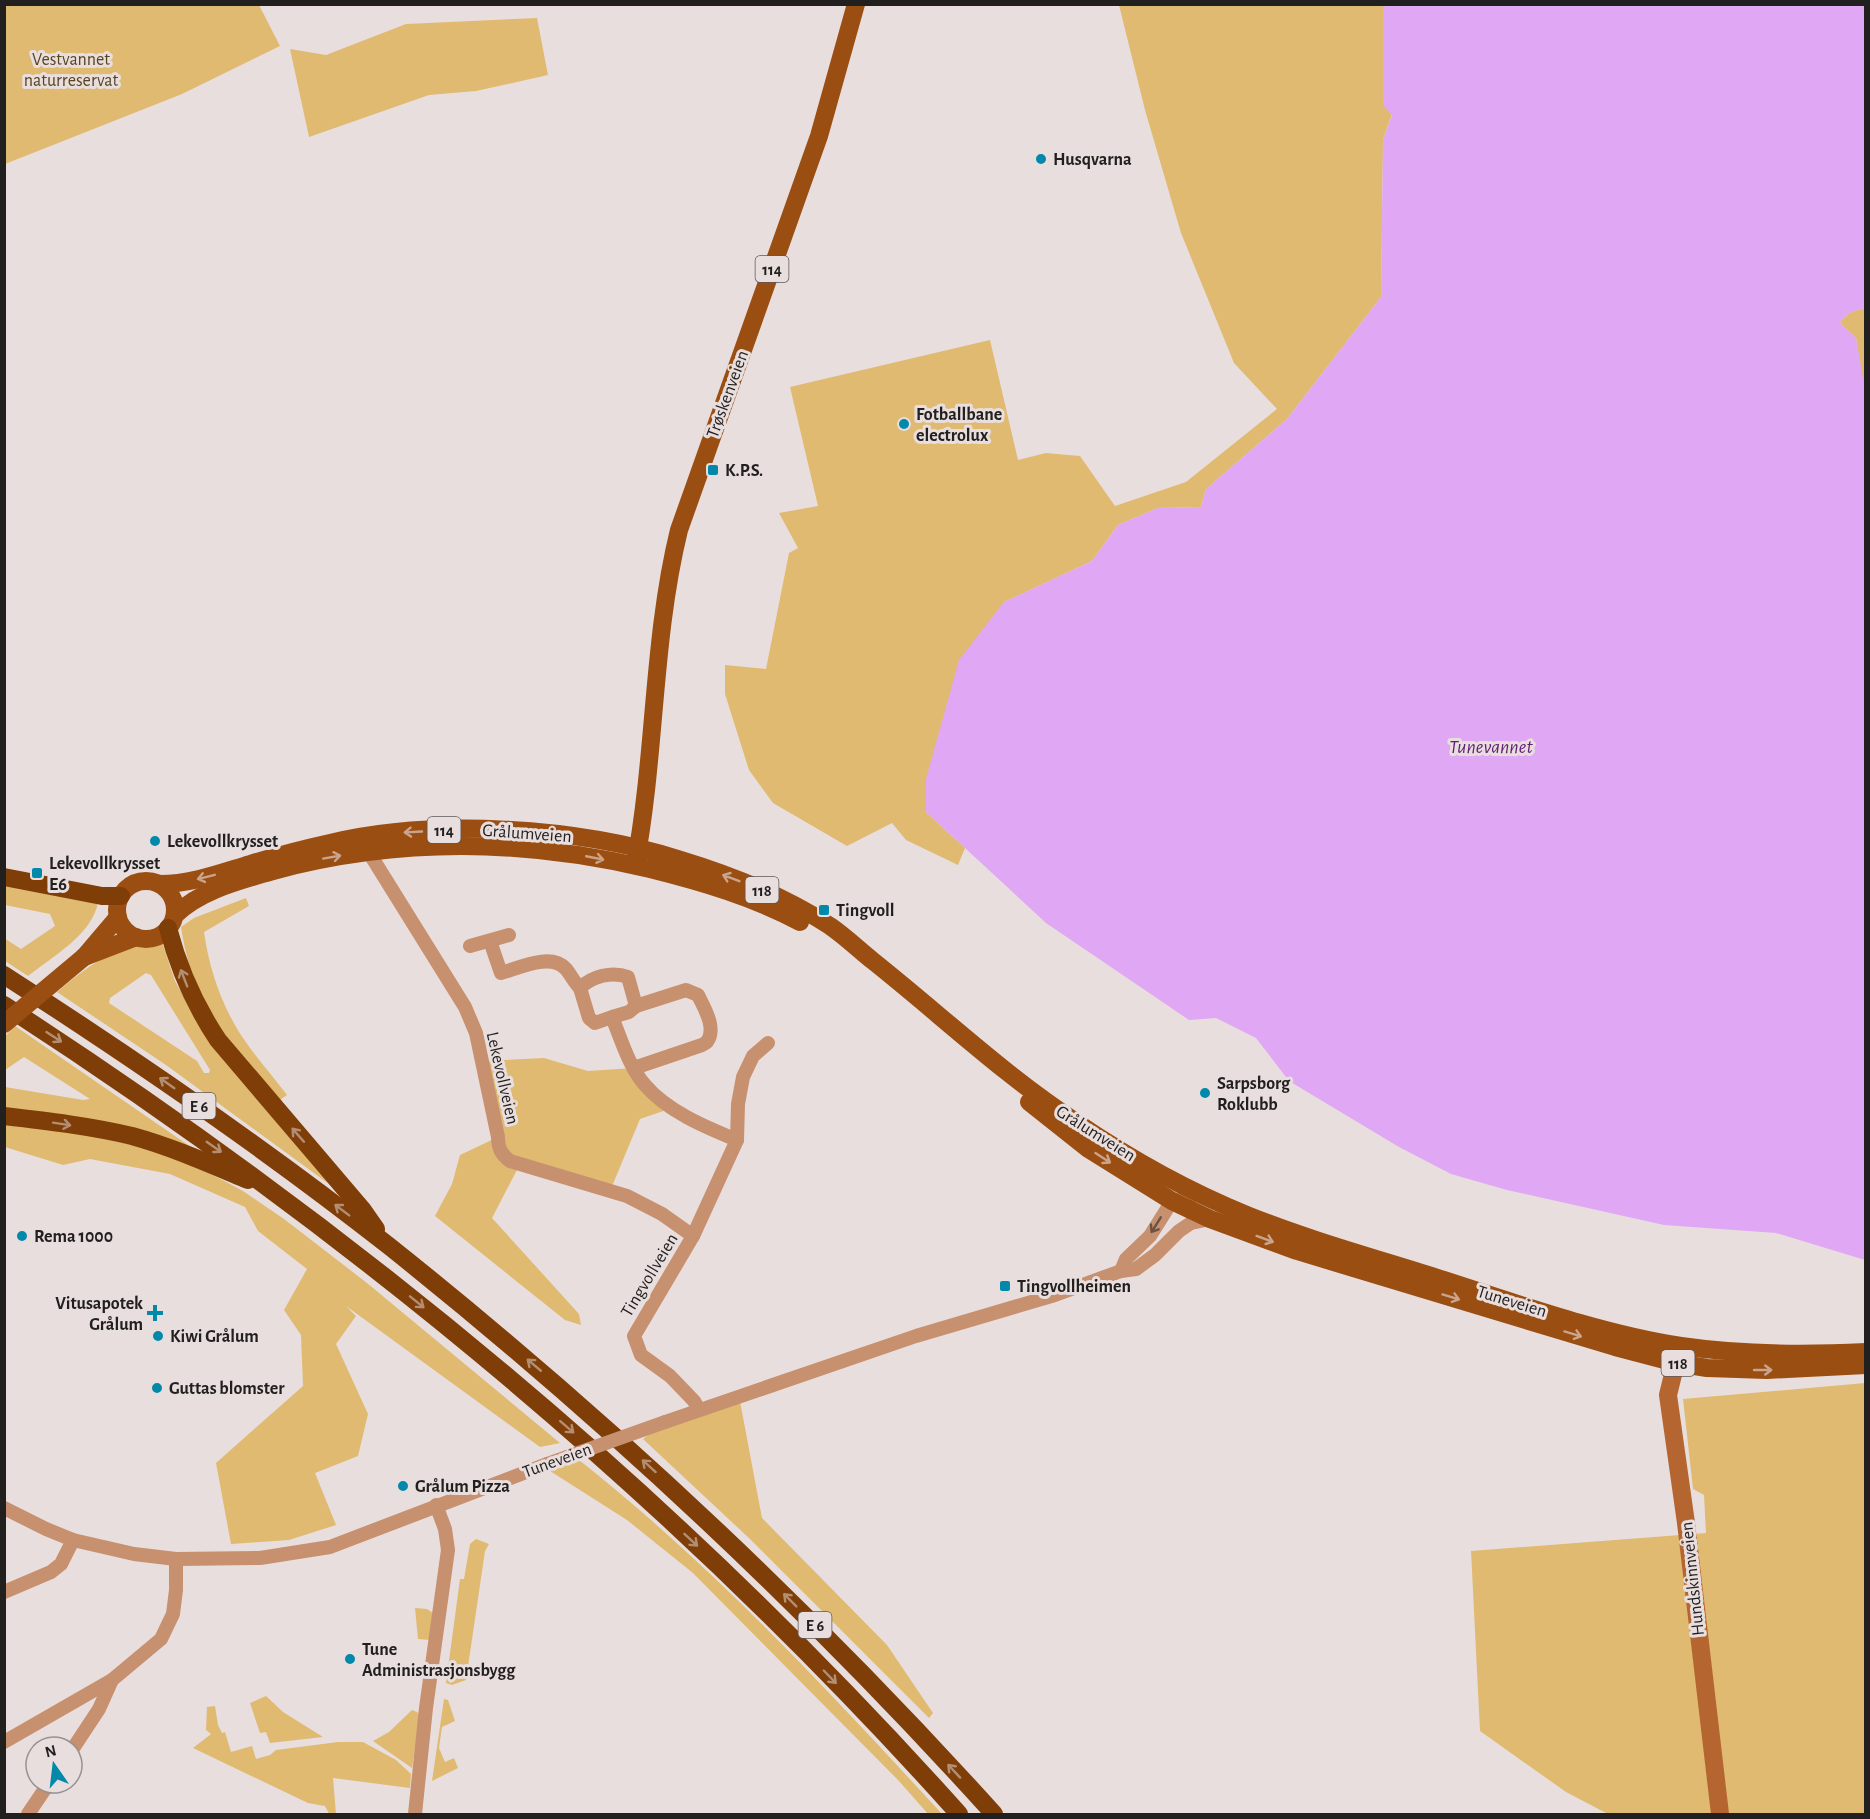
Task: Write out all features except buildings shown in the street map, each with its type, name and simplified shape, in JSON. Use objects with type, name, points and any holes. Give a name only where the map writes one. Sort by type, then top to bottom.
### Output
[{"type":"highway","points":[[4,877],[102,896],[121,896]]},
{"type":"highway","name":"E 6","points":[[172,922],[184,980],[200,1012],[218,1040],[362,1209],[388,1245]]},
{"type":"highway","name":"E 6","points":[[4,975],[184,1094],[291,1172],[388,1245],[565,1392],[728,1540],[868,1679],[994,1815]]},
{"type":"highway","name":"E 6","points":[[4,1005],[108,1073],[274,1190],[485,1357],[633,1486],[808,1654],[959,1815]]},
{"type":"highway","name":"E 6","points":[[4,1116],[80,1126],[132,1136],[177,1151],[274,1190]]},
{"type":"main road","name":"Trøskenveien","points":[[636,857],[645,800],[662,626],[679,530],[819,136],[856,4]]},
{"type":"main road","name":"Grålumveien","points":[[160,885],[178,884],[210,877],[298,850],[348,838],[382,833],[462,829],[521,830],[581,838],[636,857]]},
{"type":"main road","name":"Grålumveien","points":[[172,922],[197,898],[234,883],[312,861],[368,851],[481,845],[684,861],[759,888],[829,925],[903,984],[996,1065],[1082,1126],[1201,1194]]},
{"type":"main road","name":"114","points":[[121,896],[126,889],[142,881],[152,881],[160,885]]},
{"type":"main road","points":[[160,885],[172,897],[172,922]]},
{"type":"main road","points":[[121,896],[117,907],[118,918],[128,932],[136,937]]},
{"type":"main road","name":"114","points":[[4,1024],[84,957],[118,918]]},
{"type":"main road","name":"114","points":[[84,957],[136,937],[151,939],[160,935],[172,922]]},
{"type":"main road","name":"Grålumveien","points":[[996,1065],[1014,1088],[1064,1131],[1113,1165],[1172,1201]]},
{"type":"main road","name":"Tuneveien","points":[[1201,1194],[1245,1214],[1405,1268],[1583,1323],[1648,1340],[1707,1368],[1767,1370],[1866,1365]]},
{"type":"main road","name":"Tuneveien","points":[[1172,1201],[1210,1219],[1298,1251],[1615,1347],[1678,1354],[1866,1352]]},
{"type":"street","name":"Lekevollveien","points":[[348,838],[368,851],[465,1007],[476,1034],[498,1146],[503,1156],[510,1161],[627,1196],[662,1214],[693,1236]]},
{"type":"street","points":[[471,946],[509,935]]},
{"type":"street","points":[[490,940],[501,973],[538,962],[552,962],[565,968],[580,988],[589,1017],[595,1023],[630,1012],[636,1006],[686,990],[698,995],[708,1017],[711,1032],[707,1042],[634,1068]]},
{"type":"street","points":[[580,988],[587,981],[616,973],[627,977],[636,1006]]},
{"type":"street","points":[[612,1017],[634,1068],[645,1085],[672,1108],[702,1126],[737,1140]]},
{"type":"street","name":"Tingvollveien","points":[[699,1410],[694,1401],[670,1376],[641,1355],[634,1336],[693,1236],[737,1140],[738,1104],[742,1077],[753,1056],[768,1043]]},
{"type":"street","points":[[1121,1271],[1126,1259],[1150,1236],[1172,1201],[1201,1194]]},
{"type":"street","name":"Tuneveien","points":[[4,1508],[73,1540],[134,1554],[176,1559],[260,1558],[330,1547],[546,1464],[699,1410],[916,1336],[1055,1295],[1121,1271],[1136,1269],[1155,1255],[1179,1231],[1191,1223],[1210,1219]]},
{"type":"street","name":"Hundskinnveien","points":[[1678,1354],[1668,1395],[1686,1523],[1720,1815]]},
{"type":"street","points":[[415,1815],[426,1708],[448,1550],[445,1528],[436,1505]]},
{"type":"street","points":[[4,1592],[51,1572],[61,1564],[73,1540]]},
{"type":"street","points":[[4,1742],[112,1680],[161,1639],[172,1614],[176,1590],[176,1559]]},
{"type":"street","points":[[82,1735],[99,1709],[112,1680]]},
{"type":"street","points":[[28,1815],[41,1795]]},
{"type":"green space","name":"Vestvannet naturreservat","points":[[5,4],[259,5],[280,46],[182,94],[5,164]]},
{"type":"green space","points":[[1119,5],[1383,5],[1383,104],[1392,114],[1383,140],[1381,297],[1287,419],[1206,489],[1201,507],[1158,508],[1118,525],[1092,561],[1004,602],[926,812],[965,848],[958,865],[906,840],[892,823],[847,846],[773,803],[749,770],[725,694],[725,665],[766,669],[789,553],[798,548],[779,513],[818,506],[790,387],[990,340],[1018,460],[1046,453],[1080,456],[1115,506],[1186,482],[1277,409],[1234,363],[1181,233],[1145,110]]},
{"type":"green space","points":[[537,18],[548,75],[476,91],[429,95],[309,137],[290,49],[326,55],[406,24]]},
{"type":"green space","points":[[1865,308],[1865,395],[1856,338],[1840,323],[1851,312]]},
{"type":"green space","points":[[5,882],[98,902],[95,914],[80,934],[28,976],[5,961],[4,938],[21,949],[55,926],[50,914],[5,905]]},
{"type":"green space","points":[[246,898],[249,906],[204,932],[216,984],[232,1020],[250,1048],[287,1095],[278,1101],[230,1043],[205,1006],[190,967],[181,927],[194,918]]},
{"type":"green space","points":[[162,942],[175,981],[197,1019],[329,1184],[166,1065],[57,992],[82,972],[119,950]],"holes":[[[146,973],[151,975],[210,1070],[209,1073],[204,1073],[197,1061],[109,1003],[110,998]]]},
{"type":"green space","points":[[15,1026],[204,1156],[5,1110],[5,1087],[83,1100],[90,1099],[24,1057],[5,1070],[5,1036]]},
{"type":"green space","points":[[544,1058],[588,1071],[634,1068],[672,1108],[640,1119],[610,1191],[520,1164],[492,1218],[579,1314],[581,1325],[565,1320],[435,1216],[452,1184],[460,1155],[498,1137],[482,1061]]},
{"type":"green space","points":[[5,1122],[65,1130],[159,1151],[200,1168],[243,1191],[284,1219],[367,1283],[560,1443],[540,1447],[346,1306],[356,1316],[336,1344],[368,1414],[358,1456],[315,1473],[336,1525],[289,1540],[231,1544],[216,1463],[303,1386],[301,1335],[284,1310],[307,1269],[258,1231],[245,1207],[170,1174],[90,1159],[63,1165],[5,1147]]},
{"type":"green space","points":[[1865,1383],[1865,1814],[1608,1814],[1566,1792],[1480,1731],[1471,1551],[1706,1533],[1704,1495],[1693,1489],[1683,1399]]},
{"type":"green space","points":[[739,1396],[762,1518],[887,1645],[933,1713],[929,1718],[750,1539],[643,1439],[665,1422]]},
{"type":"green space","points":[[579,1460],[628,1500],[722,1585],[812,1675],[942,1814],[928,1814],[899,1781],[693,1573],[627,1520],[550,1471]]},
{"type":"green space","points":[[476,1539],[489,1544],[485,1551],[466,1680],[452,1685],[446,1683],[460,1579],[464,1579],[470,1544]]},
{"type":"green space","points":[[415,1608],[427,1609],[433,1613],[430,1640],[418,1639]]},
{"type":"green space","points":[[266,1696],[283,1712],[323,1737],[270,1743],[266,1732],[260,1733],[250,1703]]},
{"type":"green space","points":[[444,1699],[448,1700],[455,1721],[442,1727],[439,1748],[445,1762],[454,1758],[458,1768],[432,1781]]},
{"type":"green space","points":[[215,1706],[218,1725],[222,1733],[225,1732],[231,1752],[252,1746],[256,1759],[270,1755],[276,1750],[338,1742],[363,1742],[396,1760],[411,1774],[410,1788],[333,1778],[336,1814],[329,1814],[325,1806],[308,1803],[193,1748],[211,1734],[206,1730],[207,1707]]},
{"type":"green space","points":[[412,1710],[420,1716],[412,1768],[373,1741],[389,1732]]},
{"type":"water","name":"Tunevannet","points":[[1383,5],[1865,5],[1865,308],[1851,312],[1840,323],[1856,338],[1866,395],[1865,1260],[1776,1233],[1664,1225],[1507,1190],[1451,1174],[1399,1147],[1289,1081],[1256,1038],[1216,1018],[1189,1020],[1046,923],[926,812],[926,779],[959,660],[1004,602],[1092,561],[1118,525],[1158,508],[1201,507],[1206,489],[1287,419],[1381,297],[1383,140],[1392,115],[1383,105]]},
{"type":"place","name":"Husqvarna","points":[[1041,159]]},
{"type":"place","name":"Fotballbane electrolux","points":[[904,424]]},
{"type":"place","name":"K.P.S.","points":[[713,470]]},
{"type":"place","name":"Lekevollkrysset","points":[[155,841]]},
{"type":"place","name":"Lekevollkrysset E6","points":[[37,873]]},
{"type":"place","name":"Tingvoll","points":[[824,910]]},
{"type":"place","name":"Sarpsborg Roklubb","points":[[1205,1093]]},
{"type":"place","name":"Rema 1000","points":[[22,1236]]},
{"type":"place","name":"Tingvollheimen","points":[[1005,1286]]},
{"type":"place","name":"Vitusapotek Grålum","points":[[155,1313]]},
{"type":"place","name":"Kiwi Grålum","points":[[158,1336]]},
{"type":"place","name":"Guttas blomster","points":[[157,1388]]},
{"type":"place","name":"Grålum Pizza","points":[[403,1486]]},
{"type":"place","name":"Tune Administrasjonsbygg","points":[[350,1659]]}]
